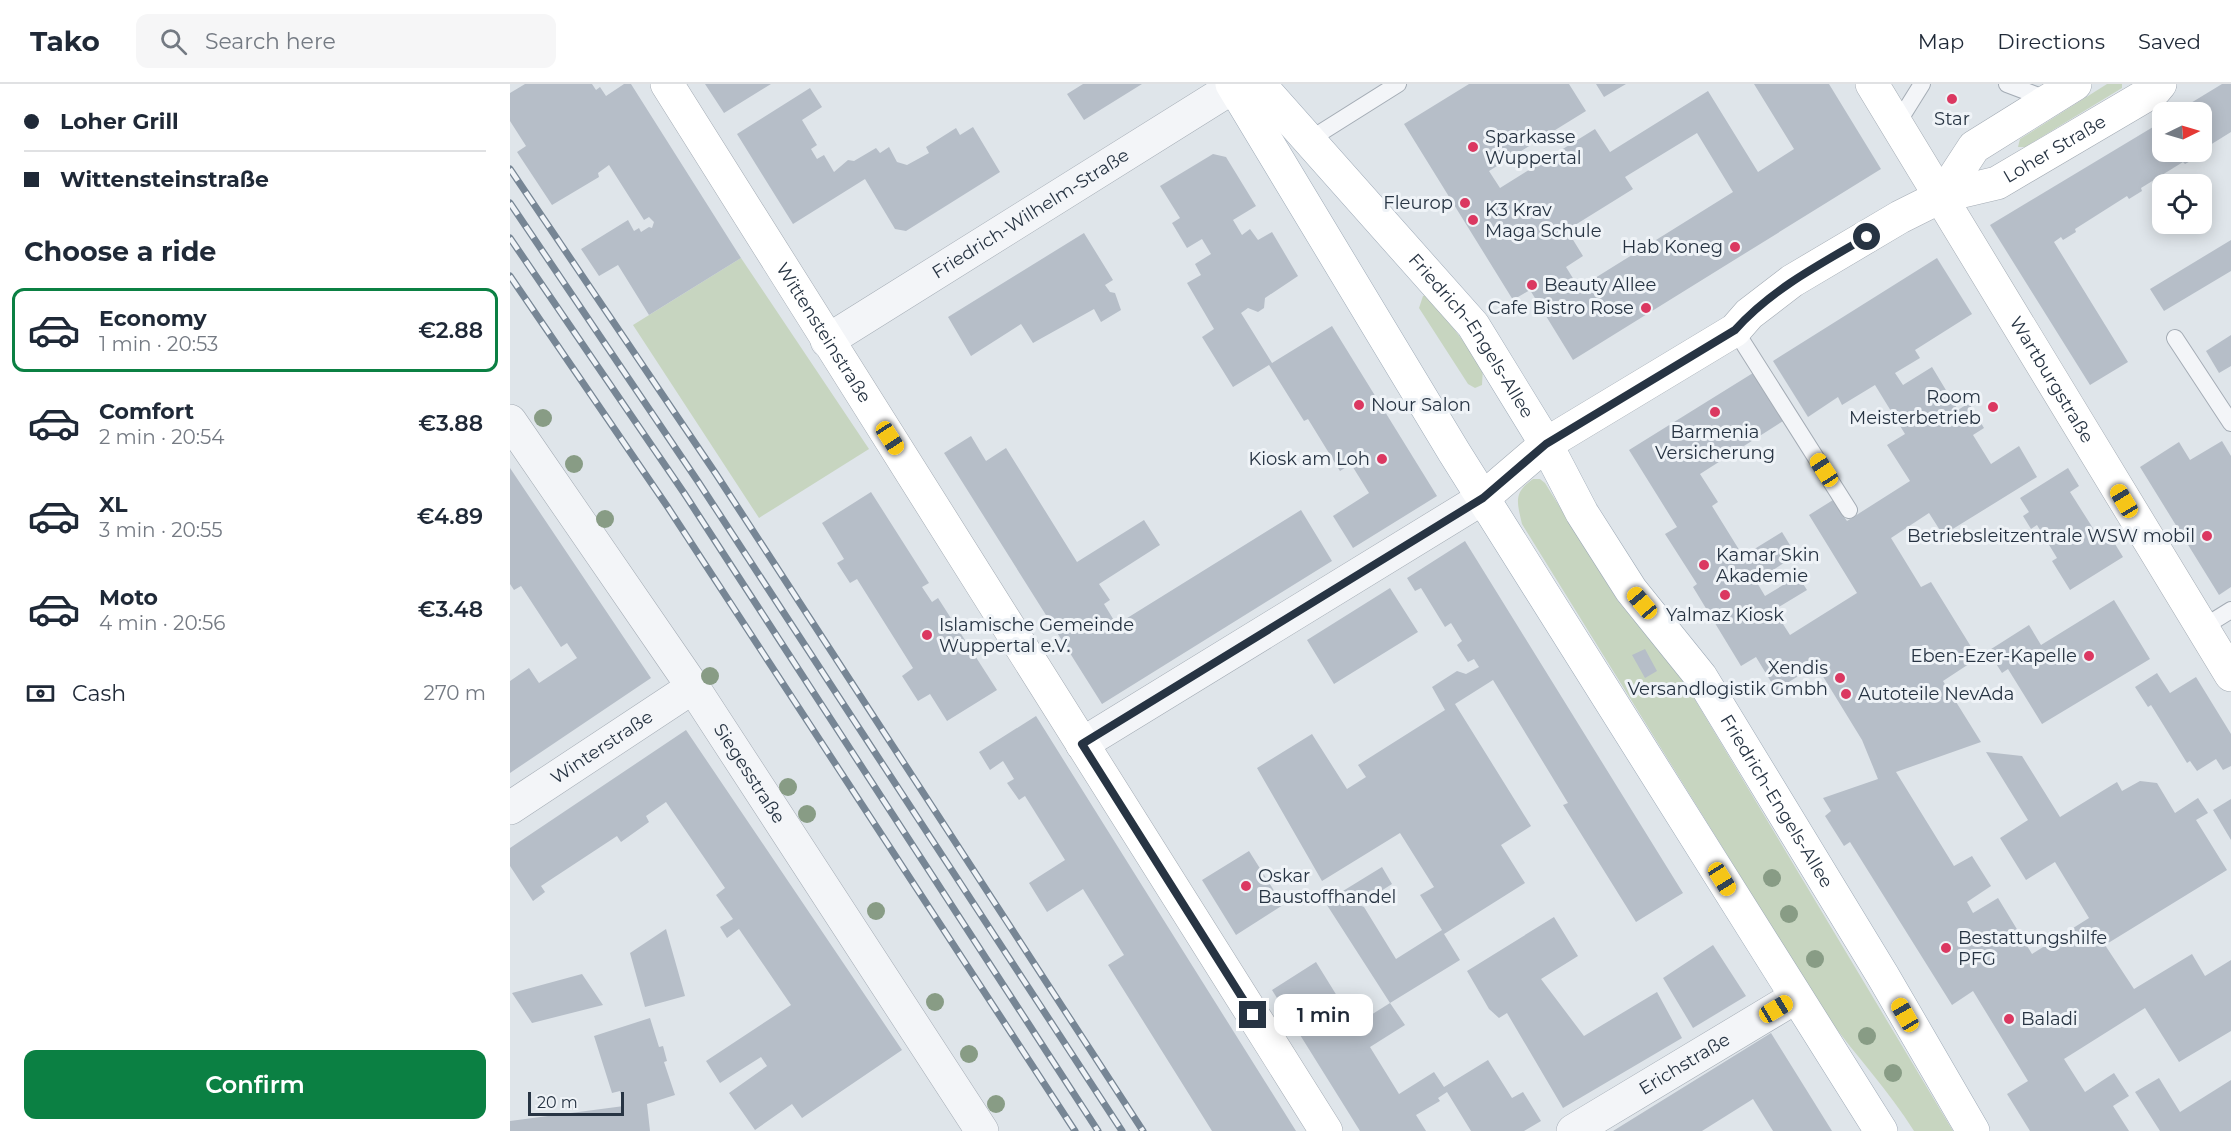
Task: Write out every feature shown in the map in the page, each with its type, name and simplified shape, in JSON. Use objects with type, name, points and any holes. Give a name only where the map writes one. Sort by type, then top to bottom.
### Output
[{"type":"main road","name":"Wittensteinstraße","points":[[668,84],[1326,1131]]},
{"type":"main road","name":"Wartburgstraße","points":[[1872,84],[2231,675]]},
{"type":"main road","name":"Loher Straße","points":[[1483,498],[1546,444],[1735,330],[1749,314],[1792,281],[1900,217],[1942,196],[1997,183],[2155,90],[2160,84]]},
{"type":"main road","name":"Friedrich-Engels-Allee","points":[[1241,85],[1310,140],[1473,325],[1546,444],[1582,513],[1631,590],[1701,677],[1883,976],[1973,1131]]},
{"type":"main road","points":[[1241,85],[1483,498],[1881,1131]]},
{"type":"main road","points":[[1942,196],[1974,147],[2062,92]]},
{"type":"street","name":"Friedrich-Wilhelm-Straße","points":[[828,341],[1241,85]]},
{"type":"street","name":"Siegesstraße","points":[[510,421],[693,687],[982,1131]]},
{"type":"street","points":[[1082,744],[1483,498]]},
{"type":"street","name":"Winterstraße","points":[[510,808],[693,687]]},
{"type":"street","name":"Erichstraße","points":[[1573,1131],[1796,997]]},
{"type":"lane","points":[[1310,140],[1398,84]]},
{"type":"lane","points":[[1897,124],[1922,84]]},
{"type":"lane","points":[[2007,84],[2062,92]]},
{"type":"lane","points":[[1735,330],[1849,510]]},
{"type":"lane","points":[[2175,339],[2231,423]]},
{"type":"lane","points":[[2202,628],[2231,610]]},
{"type":"green space","points":[[2107,84],[2122,84],[2122,88],[2025,147],[2018,147],[2020,139]]},
{"type":"green space","points":[[741,258],[869,449],[759,518],[633,325]]},
{"type":"green space","points":[[1428,295],[1483,367],[1482,385],[1475,388],[1468,384],[1419,308],[1423,296]]},
{"type":"green space","points":[[1533,479],[1540,479],[1545,483],[1618,601],[1682,678],[1953,1131],[1914,1131],[1829,1019],[1522,524],[1518,498],[1522,489]]},
{"type":"building","points":[[525,84],[592,84],[596,90],[600,87],[606,96],[624,84],[631,84],[741,258],[649,315],[618,265],[599,276],[581,249],[628,220],[634,231],[639,228],[641,232],[649,227],[652,228],[654,222],[649,217],[644,220],[609,165],[598,173],[599,177],[552,205],[517,152],[526,146],[510,121],[510,93]]},
{"type":"building","points":[[705,84],[771,84],[724,113]]},
{"type":"building","points":[[1083,84],[1142,84],[1084,120],[1067,94]]},
{"type":"building","points":[[1469,84],[1569,84],[1586,111],[1489,171],[1500,188],[1595,129],[1610,152],[1708,91],[1758,172],[1794,149],[1754,84],[1829,84],[1881,169],[1573,360],[1530,290],[1513,300],[1404,124]],"holes":[[[1697,133],[1733,192],[1579,288],[1566,267],[1583,256],[1567,230],[1633,189],[1625,177]]]},
{"type":"building","points":[[1596,84],[1626,84],[1604,97]]},
{"type":"building","points":[[2222,84],[2231,84],[2231,132],[2212,144],[2212,102],[2192,102]]},
{"type":"building","points":[[810,88],[822,107],[802,120],[817,145],[811,149],[817,159],[824,155],[834,172],[848,160],[854,161],[876,148],[880,153],[889,147],[897,162],[907,165],[929,153],[926,147],[956,128],[960,135],[973,127],[1000,172],[906,231],[895,229],[865,179],[793,224],[737,134]]},
{"type":"building","points":[[2152,128],[2152,162],[2183,162],[2164,174],[2152,174],[2152,181],[2141,188],[2142,191],[2129,199],[2127,196],[2075,229],[2076,232],[2063,240],[2061,237],[2054,242],[2128,362],[2090,385],[1990,225]]},
{"type":"building","points":[[1213,154],[1226,157],[1256,206],[1233,220],[1242,235],[1250,229],[1258,240],[1272,232],[1298,276],[1265,298],[1264,308],[1258,312],[1248,308],[1241,313],[1272,363],[1332,326],[1437,496],[1353,548],[1333,516],[1369,493],[1351,464],[1340,471],[1308,419],[1304,421],[1269,365],[1233,387],[1202,337],[1214,329],[1187,283],[1201,275],[1195,264],[1211,254],[1202,239],[1187,248],[1172,223],[1180,218],[1160,186]]},
{"type":"building","points":[[1084,233],[1113,280],[1105,285],[1110,292],[1115,293],[1121,310],[1101,322],[1094,309],[1033,343],[1021,324],[971,356],[948,317]]},
{"type":"building","points":[[2231,240],[2231,271],[2164,311],[2150,289]]},
{"type":"building","points":[[1937,258],[1972,314],[1915,350],[1920,358],[1895,373],[1903,385],[1932,367],[1958,410],[1969,403],[1984,428],[1973,435],[1991,464],[2019,446],[2037,477],[1943,535],[1929,513],[1891,538],[1921,587],[1931,582],[1978,658],[1943,681],[1981,742],[1896,772],[1954,866],[1972,856],[1991,886],[1967,902],[1973,913],[1998,898],[2032,954],[2089,918],[2055,862],[2026,880],[2000,838],[2028,820],[1986,752],[2022,756],[2060,817],[2117,782],[2122,791],[2140,781],[2157,783],[2175,813],[2198,798],[2208,813],[2196,820],[2227,870],[2105,945],[2134,989],[2192,954],[2205,976],[2231,960],[2231,1031],[2179,1062],[2145,1008],[2064,1059],[2085,1092],[2114,1073],[2129,1096],[2113,1106],[2129,1131],[2030,1131],[2007,1094],[2028,1081],[1973,991],[1952,1005],[1850,842],[1844,846],[1825,816],[1831,811],[1823,798],[1878,779],[1862,740],[1816,665],[1776,690],[1756,657],[1741,666],[1693,587],[1697,584],[1665,534],[1677,527],[1629,450],[1753,373],[1783,421],[1700,474],[1718,502],[1712,506],[1743,556],[1782,532],[1796,555],[1756,581],[1765,596],[1798,576],[1807,590],[1774,610],[1790,635],[1857,593],[1809,515],[1833,500],[1847,521],[1910,481],[1887,445],[1905,434],[1875,385],[1842,405],[1838,397],[1808,417],[1773,361]]},
{"type":"building","points":[[2231,335],[2231,366],[2219,373],[2206,351]]},
{"type":"building","points":[[971,436],[986,461],[1006,448],[1077,562],[1144,520],[1160,545],[1099,584],[1110,600],[1104,604],[1118,627],[1124,620],[1301,510],[1332,561],[1102,704],[944,453]]},
{"type":"building","name":"Betriebsleitzentrale WSW mobil","points":[[2222,441],[2231,456],[2231,587],[2219,595],[2140,467],[2179,442],[2190,460]]},
{"type":"building","points":[[510,468],[651,678],[510,773],[510,681],[529,668],[539,683],[577,658],[567,643],[561,647],[521,586],[514,590],[510,584]]},
{"type":"building","points":[[2068,468],[2079,486],[2070,492],[2103,544],[2112,539],[2123,557],[2070,590],[2052,561],[2057,558],[2037,525],[2031,529],[2023,516],[2029,512],[2020,498]]},
{"type":"building","name":"Islamische Gemeinde Wuppertal e.V.","points":[[871,492],[929,583],[922,587],[932,602],[938,598],[997,690],[947,721],[930,694],[918,701],[902,676],[913,668],[857,579],[850,583],[837,563],[844,559],[822,523]]},
{"type":"building","points":[[1465,541],[1683,893],[1636,922],[1563,805],[1568,803],[1493,680],[1455,704],[1531,826],[1501,845],[1525,883],[1444,934],[1460,960],[1390,1003],[1325,902],[1382,867],[1392,884],[1359,905],[1364,907],[1396,959],[1442,930],[1420,895],[1434,887],[1400,833],[1322,881],[1257,768],[1312,734],[1347,789],[1366,777],[1358,765],[1445,710],[1432,687],[1457,671],[1466,674],[1479,667],[1474,659],[1468,662],[1457,645],[1462,641],[1451,623],[1445,627],[1421,588],[1415,591],[1407,578]]},
{"type":"building","points":[[1390,588],[1418,632],[1334,684],[1307,640]]},
{"type":"building","name":"Eben-Ezer-Kapelle","points":[[2114,600],[2150,659],[2042,724],[2008,669],[2002,673],[1988,651],[2029,625],[2041,645]]},
{"type":"building","points":[[1645,649],[1657,671],[1645,678],[1632,655]]},
{"type":"building","points":[[2157,673],[2170,693],[2196,677],[2231,734],[2231,766],[2223,770],[2216,759],[2197,771],[2190,761],[2187,763],[2151,705],[2148,707],[2135,687]]},
{"type":"building","points":[[1036,716],[1296,1131],[1212,1131],[1108,965],[1124,955],[1083,889],[1047,912],[1029,883],[1065,860],[1025,796],[1019,800],[1007,783],[1014,779],[1003,761],[990,770],[979,752]]},
{"type":"building","points":[[686,730],[902,1050],[802,1118],[792,1104],[755,1130],[729,1093],[767,1066],[761,1057],[720,1083],[706,1061],[791,1005],[739,929],[727,938],[720,927],[733,919],[716,895],[725,888],[666,802],[646,816],[649,822],[621,842],[617,836],[541,886],[545,892],[533,901],[510,866],[510,848]]},
{"type":"building","points":[[2231,799],[2231,840],[2213,810]]},
{"type":"building","points":[[1249,851],[1283,905],[1236,935],[1202,880]]},
{"type":"building","points":[[1554,917],[1578,956],[1541,979],[1584,1036],[1657,992],[1682,1038],[1563,1108],[1507,1013],[1499,1018],[1489,1009],[1467,971]]},
{"type":"building","points":[[666,929],[685,996],[645,1007],[630,953]]},
{"type":"building","points":[[1713,945],[1746,996],[1693,1028],[1663,978]]},
{"type":"building","points":[[1316,962],[1355,1025],[1390,1003],[1405,1025],[1370,1047],[1399,1094],[1434,1072],[1444,1087],[1488,1060],[1512,1098],[1523,1092],[1541,1121],[1524,1131],[1471,1131],[1447,1092],[1438,1098],[1440,1101],[1416,1115],[1426,1131],[1360,1131],[1272,990]]},
{"type":"building","points":[[582,974],[603,1005],[532,1023],[512,993]]},
{"type":"building","points":[[650,1018],[659,1047],[663,1046],[667,1061],[664,1062],[675,1095],[647,1104],[650,1131],[510,1131],[510,1121],[624,1106],[620,1091],[612,1093],[594,1036]]},
{"type":"building","points":[[1771,1033],[1832,1131],[1773,1131],[1753,1099],[1702,1131],[1613,1131]]},
{"type":"building","points":[[2159,1078],[2180,1112],[2231,1080],[2231,1131],[2160,1131],[2135,1092]]},
{"type":"railway","points":[[510,169],[716,474],[1143,1131]]},
{"type":"railway","points":[[510,203],[699,483],[1122,1131]]},
{"type":"railway","points":[[510,238],[684,493],[1098,1131]]},
{"type":"railway","points":[[510,276],[667,506],[1075,1131]]},
{"type":"place","name":"Star","points":[[1952,99]]},
{"type":"place","name":"Sparkasse Wuppertal","points":[[1473,147]]},
{"type":"place","name":"Fleurop","points":[[1465,203]]},
{"type":"place","name":"K3 Krav Maga Schule","points":[[1473,220]]},
{"type":"place","name":"Hab Koneg","points":[[1735,247]]},
{"type":"place","name":"Beauty Allee","points":[[1532,285]]},
{"type":"place","name":"Cafe Bistro Rose","points":[[1646,308]]},
{"type":"place","name":"Nour Salon","points":[[1359,405]]},
{"type":"place","name":"Room Meisterbetrieb","points":[[1993,407]]},
{"type":"place","name":"Barmenia Versicherung","points":[[1715,412]]},
{"type":"place","name":"Kiosk am Loh","points":[[1382,459]]},
{"type":"place","name":"Betriebsleitzentrale WSW mobil","points":[[2207,536]]},
{"type":"place","name":"Kamar Skin Akademie","points":[[1704,565]]},
{"type":"place","name":"Yalmaz Kiosk","points":[[1725,595]]},
{"type":"place","name":"Islamische Gemeinde Wuppertal e.V.","points":[[927,635]]},
{"type":"place","name":"Eben-Ezer-Kapelle","points":[[2089,656]]},
{"type":"place","name":"Xendis Versandlogistik Gmbh","points":[[1840,678]]},
{"type":"place","name":"Autoteile NevAda","points":[[1846,694]]},
{"type":"place","name":"Oskar Baustoffhandel","points":[[1246,886]]},
{"type":"place","name":"Bestattungshilfe PFG","points":[[1946,948]]},
{"type":"place","name":"Baladi","points":[[2009,1019]]},
{"type":"route","points":[[1253,1015],[1082,744],[1483,498],[1546,444],[1735,330],[1749,314],[1792,281],[1867,237]]}]
